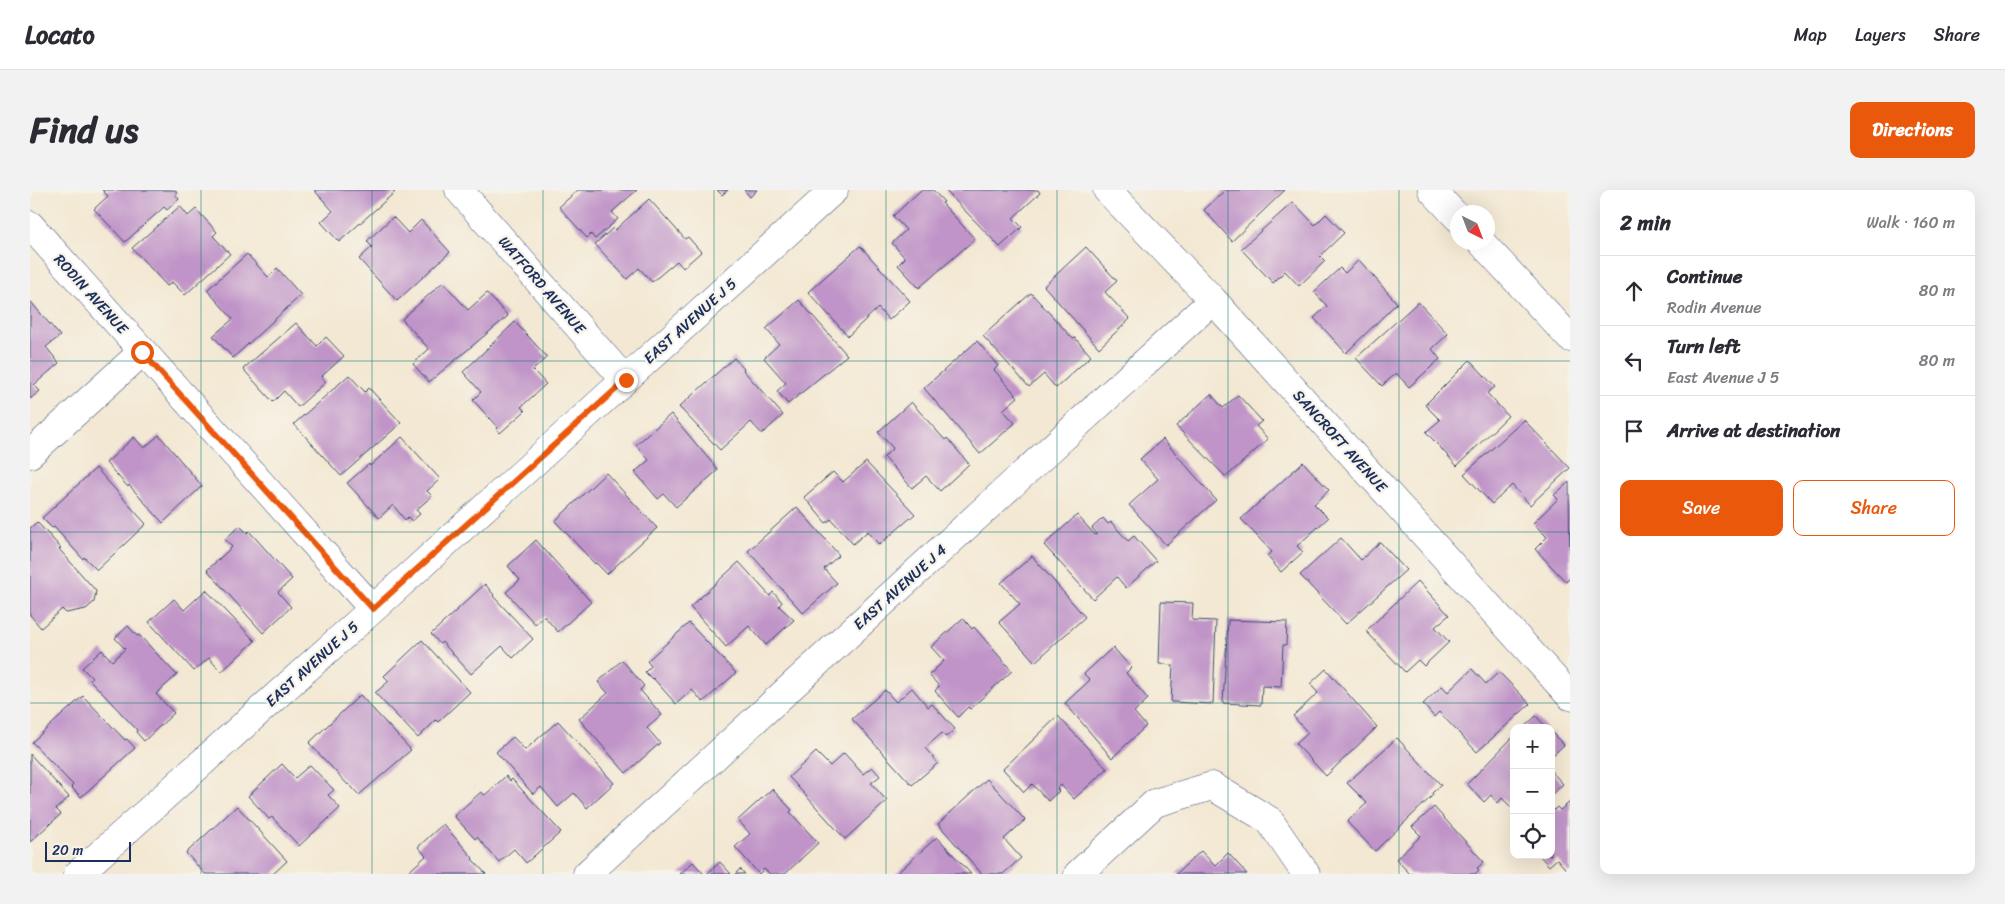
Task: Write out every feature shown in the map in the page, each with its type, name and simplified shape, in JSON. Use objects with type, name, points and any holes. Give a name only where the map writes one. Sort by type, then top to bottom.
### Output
[{"type":"street","name":"WATFORD AVENUE","points":[[458,190],[626,380]]},
{"type":"street","name":"EAST AVENUE J 5","points":[[78,874],[834,190]]},
{"type":"street","name":"SANCROFT AVENUE","points":[[1107,190],[1213,300],[1570,696]]},
{"type":"street","points":[[1432,190],[1450,209]]},
{"type":"street","name":"RODIN AVENUE","points":[[30,225],[373,609]]},
{"type":"street","points":[[1488,250],[1570,338]]},
{"type":"street","name":"EAST AVENUE J 4","points":[[587,874],[1213,300]]},
{"type":"street","points":[[30,454],[142,352]]},
{"type":"street","points":[[1078,874],[1155,803],[1212,786],[1269,820],[1306,874]]},
{"type":"building","points":[[102,190],[175,190],[177,193],[175,194],[179,199],[167,210],[164,207],[125,242],[94,209],[108,196]]},
{"type":"building","points":[[314,190],[393,190],[395,192],[339,242],[321,222],[333,211]]},
{"type":"building","points":[[578,190],[637,190],[612,212],[618,219],[595,239],[591,234],[587,238],[559,207]]},
{"type":"building","points":[[717,190],[728,190],[722,195]]},
{"type":"building","points":[[744,190],[757,190],[750,197]]},
{"type":"building","points":[[921,190],[933,190],[944,202],[942,203],[975,239],[919,288],[898,265],[905,258],[892,243],[906,230],[893,216]]},
{"type":"building","points":[[945,190],[1038,190],[1040,193],[1013,218],[1022,227],[1000,247]]},
{"type":"building","points":[[1225,190],[1285,190],[1232,241],[1204,210]]},
{"type":"building","points":[[649,199],[685,239],[688,237],[701,252],[683,268],[677,261],[652,282],[639,268],[627,279],[595,244],[613,228],[615,230]]},
{"type":"building","points":[[1293,202],[1315,225],[1326,214],[1344,233],[1320,256],[1325,261],[1299,286],[1285,271],[1273,283],[1241,249]]},
{"type":"building","points":[[180,206],[188,216],[196,209],[217,232],[213,236],[230,254],[185,295],[172,282],[167,286],[132,248]]},
{"type":"building","points":[[393,217],[408,233],[421,220],[450,252],[397,301],[359,259],[372,247],[367,241]]},
{"type":"building","points":[[860,246],[910,301],[889,320],[878,308],[848,336],[808,292]]},
{"type":"building","points":[[1086,247],[1117,281],[1105,292],[1130,319],[1099,348],[1044,286]]},
{"type":"building","points":[[247,254],[268,277],[277,268],[301,295],[233,358],[213,336],[233,319],[207,290]]},
{"type":"building","points":[[1359,260],[1397,303],[1346,353],[1314,318],[1327,306],[1314,292],[1340,268],[1345,273]]},
{"type":"building","points":[[443,282],[468,310],[487,293],[508,316],[429,382],[413,364],[429,349],[402,319]]},
{"type":"building","points":[[1031,293],[1091,356],[1056,388],[1044,374],[1029,387],[983,336]]},
{"type":"building","points":[[799,300],[847,355],[788,404],[777,391],[786,383],[764,358],[779,344],[766,329]]},
{"type":"building","points":[[30,301],[60,336],[46,347],[59,363],[34,385],[40,391],[30,399]]},
{"type":"building","points":[[1418,302],[1448,334],[1432,349],[1440,359],[1409,387],[1396,373],[1382,386],[1356,358]]},
{"type":"building","points":[[515,322],[547,357],[533,370],[546,384],[521,407],[525,411],[500,433],[498,428],[473,400],[481,392],[463,372]]},
{"type":"building","points":[[296,323],[317,346],[326,337],[344,356],[321,377],[326,382],[298,407],[284,391],[273,402],[243,369]]},
{"type":"building","points":[[977,341],[998,366],[994,370],[1018,397],[1003,410],[1015,423],[980,454],[924,388]]},
{"type":"building","points":[[734,358],[783,415],[762,434],[751,422],[720,450],[679,407]]},
{"type":"building","points":[[1470,360],[1495,387],[1487,393],[1508,416],[1457,466],[1426,432],[1440,420],[1425,405]]},
{"type":"building","points":[[349,375],[365,392],[369,388],[401,423],[341,476],[294,424]]},
{"type":"building","points":[[1211,394],[1223,408],[1238,395],[1262,421],[1256,426],[1268,439],[1226,477],[1176,426]]},
{"type":"building","points":[[911,402],[945,440],[947,438],[969,464],[940,491],[926,476],[912,488],[884,457],[893,448],[878,432]]},
{"type":"building","points":[[671,414],[718,470],[676,507],[664,494],[658,499],[635,472],[649,460],[636,445]]},
{"type":"building","points":[[1524,420],[1570,468],[1530,505],[1512,485],[1492,504],[1464,474]]},
{"type":"building","points":[[159,435],[202,486],[163,523],[129,485],[128,487],[106,463],[134,437],[144,448]]},
{"type":"building","points":[[402,437],[440,479],[427,491],[432,496],[416,510],[420,514],[412,521],[408,517],[405,520],[393,505],[379,518],[347,483],[369,464],[370,466]]},
{"type":"building","points":[[1163,439],[1216,500],[1166,545],[1129,505],[1158,479],[1140,459]]},
{"type":"building","points":[[866,462],[915,514],[879,545],[868,531],[853,544],[831,519],[826,523],[804,497],[833,472],[843,482]]},
{"type":"building","points":[[1303,462],[1329,490],[1314,504],[1328,518],[1297,546],[1303,552],[1281,572],[1267,556],[1272,552],[1241,519]]},
{"type":"building","points":[[96,468],[146,524],[97,570],[84,557],[83,559],[54,527],[52,528],[42,518]]},
{"type":"building","points":[[606,473],[657,528],[607,574],[595,564],[555,521]]},
{"type":"building","points":[[1569,482],[1570,578],[1566,582],[1535,549],[1547,537],[1533,523],[1558,499],[1554,495]]},
{"type":"building","points":[[797,507],[839,555],[824,569],[837,583],[803,613],[748,551]]},
{"type":"building","points":[[1077,515],[1095,535],[1097,534],[1092,528],[1103,518],[1108,524],[1111,522],[1128,541],[1134,536],[1156,561],[1126,588],[1117,577],[1093,599],[1044,545]]},
{"type":"building","points":[[37,522],[96,591],[94,602],[86,609],[66,613],[62,609],[41,628],[30,615],[30,528]]},
{"type":"building","points":[[240,526],[247,533],[249,531],[292,579],[278,592],[291,607],[263,633],[207,570],[232,547],[225,539]]},
{"type":"building","points":[[1341,538],[1361,560],[1380,542],[1406,570],[1346,624],[1300,575]]},
{"type":"building","points":[[536,540],[591,602],[558,632],[544,616],[535,624],[506,592],[520,580],[508,566]]},
{"type":"building","points":[[1032,556],[1085,617],[1035,662],[999,622],[1020,604],[1001,583]]},
{"type":"building","points":[[739,562],[770,596],[773,592],[782,602],[779,606],[794,620],[766,645],[749,626],[726,647],[690,607]]},
{"type":"building","points":[[1418,581],[1449,615],[1435,627],[1449,642],[1424,666],[1418,660],[1405,672],[1366,631]]},
{"type":"building","points":[[485,584],[493,596],[533,639],[513,658],[502,646],[471,674],[442,642],[440,644],[431,634]]},
{"type":"building","points":[[206,590],[255,641],[221,672],[209,658],[194,671],[149,622],[174,599],[184,610]]},
{"type":"building","points":[[1161,602],[1193,603],[1192,620],[1216,621],[1213,704],[1171,702],[1173,665],[1159,664]]},
{"type":"building","points":[[963,618],[972,629],[974,627],[1012,671],[970,709],[968,707],[958,717],[935,691],[939,686],[929,675],[944,661],[931,647]]},
{"type":"building","points":[[1228,620],[1287,622],[1286,645],[1283,645],[1281,687],[1262,686],[1261,705],[1223,703]]},
{"type":"building","points":[[689,623],[736,673],[703,702],[692,690],[676,704],[653,678],[645,672],[651,666],[647,661]]},
{"type":"building","points":[[128,626],[177,675],[156,694],[174,713],[144,741],[136,732],[137,730],[90,680],[92,678],[82,668],[102,650],[112,661],[125,649],[115,638]]},
{"type":"building","points":[[422,640],[470,692],[438,722],[436,720],[418,738],[375,693],[389,681],[384,676]]},
{"type":"building","points":[[1113,647],[1131,668],[1126,673],[1148,699],[1134,712],[1146,726],[1112,758],[1065,703],[1090,680],[1084,674]]},
{"type":"building","points":[[622,660],[644,686],[640,690],[662,715],[647,728],[660,743],[626,773],[579,719],[608,693],[598,682]]},
{"type":"building","points":[[1326,669],[1377,727],[1326,776],[1296,744],[1308,733],[1293,716],[1318,693],[1310,684]]},
{"type":"building","points":[[1472,669],[1486,684],[1499,672],[1530,704],[1477,752],[1439,712],[1434,717],[1423,704],[1442,686],[1448,692]]},
{"type":"building","points":[[912,688],[928,707],[932,704],[955,729],[946,737],[942,733],[925,748],[938,763],[912,785],[852,719],[885,690],[896,702]]},
{"type":"building","points":[[360,695],[411,750],[359,795],[309,743]]},
{"type":"building","points":[[83,696],[135,748],[81,797],[71,787],[73,785],[32,742]]},
{"type":"building","points":[[1058,716],[1107,769],[1074,799],[1061,785],[1057,789],[1059,791],[1048,801],[1032,784],[1024,792],[1003,769]]},
{"type":"building","points":[[1536,716],[1543,724],[1527,724]]},
{"type":"building","points":[[558,721],[614,783],[587,808],[574,793],[558,807],[541,787],[533,794],[496,752],[513,737],[525,750]]},
{"type":"building","points":[[1555,736],[1564,745],[1555,753]]},
{"type":"building","points":[[1397,738],[1441,785],[1375,851],[1347,822],[1367,803],[1347,783]]},
{"type":"building","points":[[1510,740],[1510,806],[1502,798],[1498,803],[1491,795],[1484,802],[1467,784]]},
{"type":"building","points":[[816,752],[830,766],[844,753],[863,774],[872,767],[880,776],[871,783],[887,801],[845,839],[789,777]]},
{"type":"building","points":[[30,754],[69,797],[56,809],[61,814],[30,842]]},
{"type":"building","points":[[282,764],[295,778],[310,765],[334,790],[328,795],[340,808],[299,846],[272,817],[269,819],[248,796]]},
{"type":"building","points":[[1555,775],[1563,784],[1555,791]]},
{"type":"building","points":[[506,776],[510,781],[512,779],[561,832],[526,863],[514,849],[499,862],[477,837],[475,839],[454,816],[481,792],[485,795]]},
{"type":"building","points":[[987,779],[1025,820],[1004,839],[1021,858],[1003,874],[982,874],[938,824]]},
{"type":"building","points":[[772,789],[792,810],[790,812],[818,843],[785,874],[770,874],[764,869],[759,874],[735,847],[750,834],[738,820]]},
{"type":"building","points":[[1570,802],[1570,874],[1557,859],[1549,866],[1543,859],[1555,859],[1555,809],[1557,807],[1560,810]]},
{"type":"building","points":[[237,806],[287,861],[273,874],[205,874],[186,853]]},
{"type":"building","points":[[1434,807],[1484,862],[1477,868],[1479,870],[1475,874],[1410,874],[1396,859],[1421,836],[1412,827]]},
{"type":"building","points":[[443,824],[486,874],[406,874],[426,856],[418,847]]},
{"type":"building","points":[[937,837],[971,874],[896,874]]},
{"type":"building","points":[[1201,851],[1215,866],[1228,853],[1247,874],[1176,874]]},
{"type":"building","points":[[693,862],[704,874],[680,874]]},
{"type":"building","points":[[720,862],[731,874],[707,874]]},
{"type":"building","points":[[740,869],[745,874],[735,874]]},
{"type":"route","points":[[142,352],[373,609],[626,380]]}]
